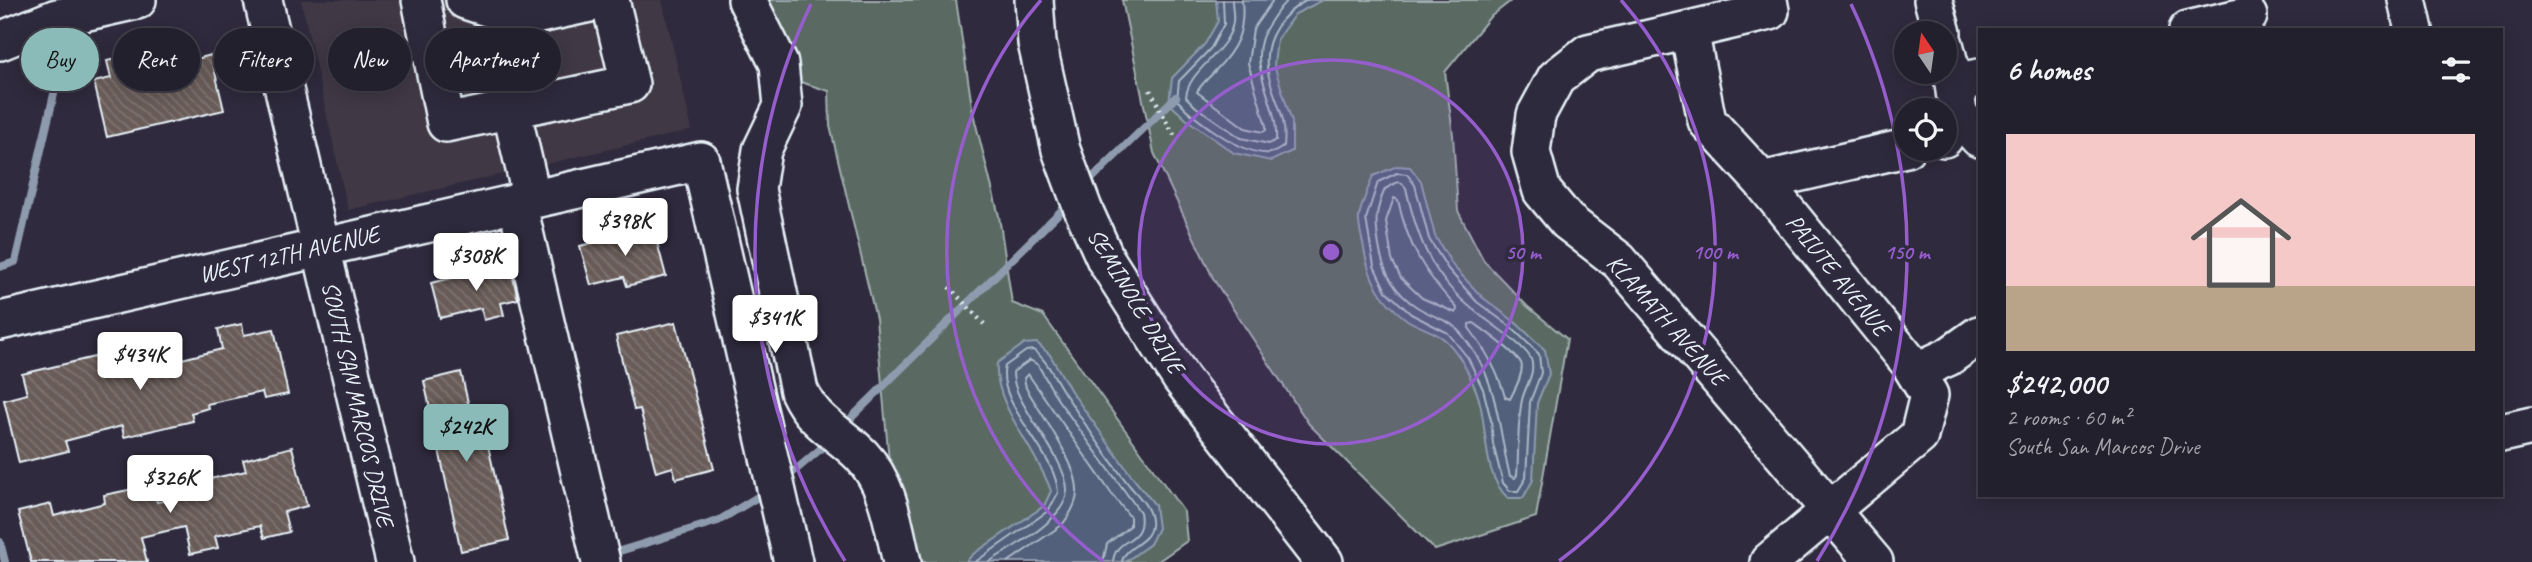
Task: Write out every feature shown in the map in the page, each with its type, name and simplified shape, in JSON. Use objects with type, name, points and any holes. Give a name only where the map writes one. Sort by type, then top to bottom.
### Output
[{"type":"street","points":[[0,41],[57,18],[137,0]]},
{"type":"street","name":"SOUTH SAN MARCOS DRIVE","points":[[263,0],[392,561]]},
{"type":"street","points":[[421,0],[446,123],[630,84],[610,0]]},
{"type":"street","points":[[466,0],[522,18],[604,0]]},
{"type":"street","points":[[747,0],[779,64],[783,106],[762,150],[756,189],[799,391],[807,409],[863,457],[884,488],[902,562]]},
{"type":"street","name":"SEMINOLE DRIVE","points":[[1034,0],[1037,43],[1061,150],[1106,260],[1181,378],[1324,562]]},
{"type":"street","points":[[1689,30],[1770,11],[1768,0]]},
{"type":"street","points":[[1933,0],[1939,21]]},
{"type":"street","points":[[2407,0],[2413,28]]},
{"type":"street","points":[[2196,28],[2248,15]]},
{"type":"street","name":"PAIUTE AVENUE","points":[[1689,30],[1707,121],[1762,181],[1915,372],[1928,395],[1919,436],[1769,562]]},
{"type":"street","name":"KLAMATH AVENUE","points":[[1689,30],[1588,53],[1556,78],[1536,115],[1531,152],[1542,191],[1567,220],[1619,261],[1874,562]]},
{"type":"street","points":[[1956,84],[1963,110]]},
{"type":"street","points":[[511,109],[525,201],[601,562]]},
{"type":"street","points":[[1762,181],[1894,151]]},
{"type":"street","name":"WEST 12TH AVENUE","points":[[0,321],[701,161],[793,562]]},
{"type":"street","points":[[1915,372],[1948,357],[1978,336]]},
{"type":"path","points":[[1150,90],[1175,137]]},
{"type":"path","points":[[949,286],[984,324]]},
{"type":"shaded area","points":[[301,0],[662,0],[692,130],[348,210],[314,58],[314,28],[307,28]]},
{"type":"green space","points":[[764,0],[956,0],[973,113],[999,216],[1012,303],[1043,315],[1184,512],[1187,541],[1157,562],[913,562],[889,461],[876,319],[830,126],[829,91],[797,81]]},
{"type":"green space","points":[[1122,0],[1512,0],[1489,18],[1445,72],[1458,211],[1484,261],[1527,306],[1567,339],[1536,517],[1435,550],[1309,424],[1214,280],[1154,153]]},
{"type":"water","points":[[1216,0],[1323,0],[1295,14],[1277,39],[1274,65],[1292,122],[1292,151],[1271,161],[1234,153],[1186,119],[1169,103],[1172,78],[1205,44],[1218,21]]},
{"type":"water","points":[[1397,166],[1410,167],[1421,181],[1435,236],[1453,266],[1482,297],[1515,322],[1545,350],[1549,374],[1537,403],[1533,480],[1523,498],[1508,498],[1493,474],[1480,401],[1458,355],[1440,336],[1410,322],[1396,311],[1381,295],[1371,276],[1359,216],[1373,176]]},
{"type":"water","points":[[1037,343],[1050,355],[1071,391],[1155,505],[1158,528],[1150,544],[1125,562],[966,562],[972,555],[1044,506],[1051,491],[1009,411],[998,379],[997,363],[1024,344]]},
{"type":"building","points":[[211,55],[214,91],[220,91],[224,110],[107,137],[96,91],[99,91],[99,81],[111,78],[107,61],[113,60],[113,91],[200,91],[200,58]]},
{"type":"building","points":[[653,227],[666,276],[627,286],[624,277],[591,285],[580,246]]},
{"type":"building","points":[[510,264],[518,299],[501,303],[504,315],[484,320],[481,308],[440,318],[431,283]]},
{"type":"building","points":[[676,322],[714,469],[676,479],[673,467],[656,472],[640,409],[634,410],[616,336]]},
{"type":"building","points":[[242,324],[244,335],[274,329],[288,394],[264,399],[262,392],[207,404],[208,408],[191,413],[193,421],[124,437],[122,426],[65,441],[68,451],[19,463],[4,400],[27,394],[22,374],[103,355],[108,375],[147,366],[142,347],[168,340],[174,361],[222,349],[218,329]]},
{"type":"building","points":[[461,372],[469,407],[479,405],[509,540],[461,551],[424,381]]},
{"type":"building","points":[[292,447],[307,506],[284,512],[289,532],[264,538],[260,526],[215,536],[218,548],[190,554],[184,527],[141,537],[147,562],[31,562],[18,512],[51,504],[54,516],[105,503],[104,495],[153,485],[157,502],[194,495],[191,483],[246,471],[243,460]]},
{"type":"waterway","points":[[0,267],[15,262],[55,91]]},
{"type":"waterway","points":[[1085,185],[1176,97]]},
{"type":"waterway","points":[[842,427],[1069,203]]},
{"type":"waterway","points":[[785,479],[831,440]]},
{"type":"waterway","points":[[610,554],[718,521],[766,492]]},
{"type":"waterway","points":[[0,542],[5,562]]}]
